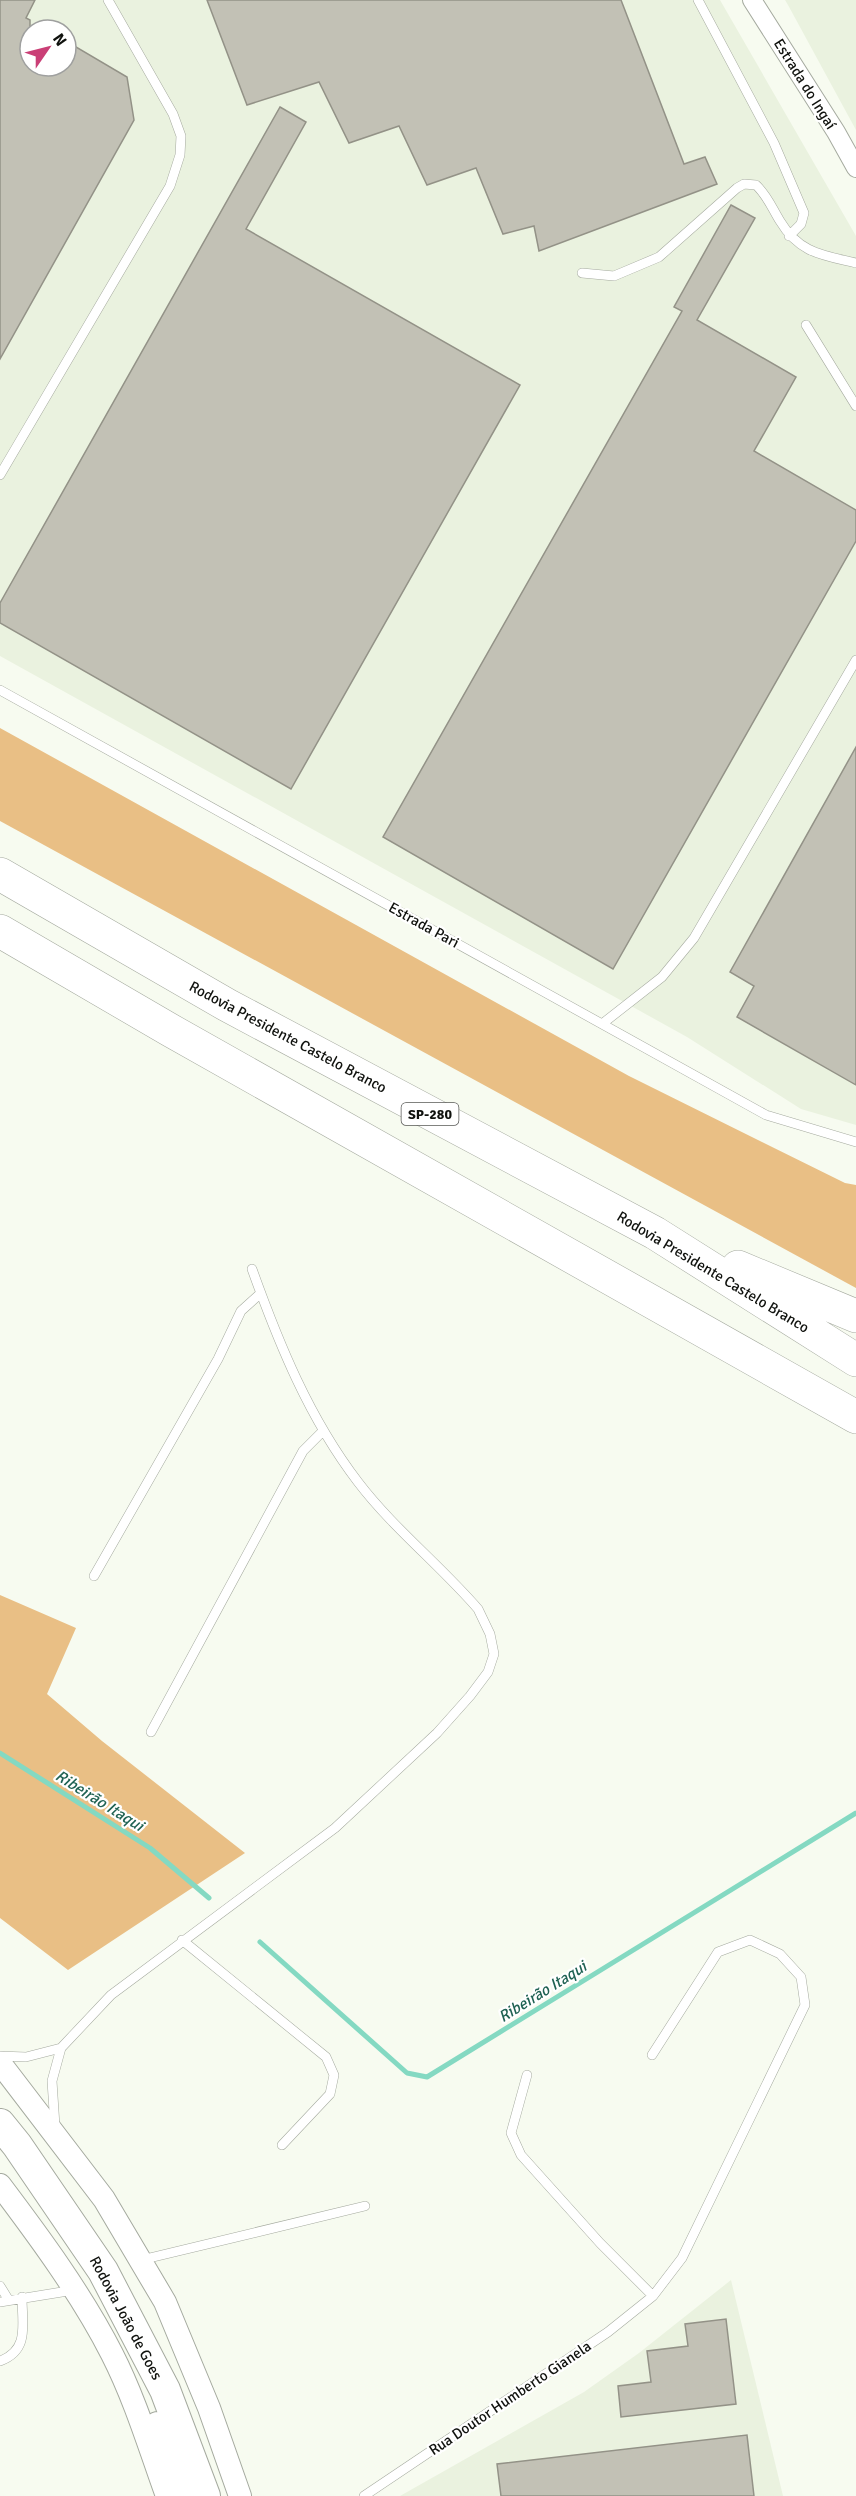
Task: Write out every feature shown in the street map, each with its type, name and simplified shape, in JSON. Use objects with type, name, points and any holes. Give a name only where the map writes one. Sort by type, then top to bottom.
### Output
[{"type":"highway","name":"Rodovia Presidente Castelo Branco","points":[[0,874],[227,1005],[655,1233],[856,1360]]},
{"type":"highway","points":[[0,931],[181,1036],[856,1417]]},
{"type":"highway","points":[[655,1233],[856,1316]]},
{"type":"highway","name":"Rodovia João de Goes","points":[[0,2124],[18,2145],[103,2271],[165,2390],[205,2496]]},
{"type":"highway","name":"Rodovia João de Goes","points":[[0,2152],[63,2239],[116,2331],[167,2448],[181,2496]]},
{"type":"street","name":"Estrada do Ingaí","points":[[752,0],[836,132],[856,168]]},
{"type":"street","points":[[0,2062],[104,2199],[141,2260],[169,2312],[208,2408],[240,2496]]},
{"type":"street","points":[[0,2186],[62,2271],[112,2354],[144,2429],[167,2496]]},
{"type":"lane","points":[[0,475],[170,186],[180,155],[181,136],[173,114],[108,0]]},
{"type":"lane","points":[[698,0],[774,143],[804,213],[801,224],[789,236]]},
{"type":"lane","points":[[582,273],[614,276],[659,257],[744,184],[756,185],[763,192],[789,236],[802,246],[815,253],[856,263]]},
{"type":"lane","points":[[806,326],[856,406]]},
{"type":"lane","points":[[602,1024],[662,977],[694,938],[856,660]]},
{"type":"lane","name":"Estrada Pari","points":[[0,690],[766,1115],[856,1142]]},
{"type":"lane","points":[[56,2134],[52,2081],[61,2048],[111,1995],[335,1828],[437,1733],[489,1672],[494,1654],[490,1634],[478,1609],[359,1483],[323,1431],[298,1385],[252,1269]]},
{"type":"lane","points":[[94,1576],[218,1359],[240,1311],[261,1293]]},
{"type":"lane","points":[[151,1732],[303,1451],[323,1431]]},
{"type":"lane","points":[[182,1940],[326,2057],[334,2075],[330,2094],[282,2145]]},
{"type":"lane","name":"Rua Doutor Humberto Gianela","points":[[364,2496],[609,2332],[653,2296],[682,2258],[805,2005],[801,1977],[780,1954],[750,1940],[718,1952],[652,2055]]},
{"type":"lane","points":[[0,2056],[26,2057],[61,2048]]},
{"type":"lane","points":[[527,2075],[511,2133],[521,2155],[600,2243],[653,2296]]},
{"type":"lane","points":[[141,2260],[365,2206]]},
{"type":"lane","points":[[0,2286],[4,2300],[68,2291]]},
{"type":"lane","points":[[0,2361],[19,2350],[22,2340],[22,2297]]},
{"type":"shaded area","points":[[0,0],[720,0],[856,236],[856,1125],[801,1109],[687,1037],[0,656]]},
{"type":"shaded area","points":[[785,0],[856,0],[856,130],[788,5]]},
{"type":"shaded area","points":[[0,728],[629,1076],[845,1183],[856,1185],[856,1288],[0,821]]},
{"type":"shaded area","points":[[0,1595],[76,1628],[47,1694],[102,1741],[245,1853],[68,1970],[0,1918]]},
{"type":"shaded area","points":[[731,2280],[783,2496],[400,2496],[584,2392],[639,2353]]},
{"type":"building","points":[[0,0],[35,0],[26,18],[18,18],[18,78],[78,78],[78,48],[127,77],[134,120],[0,359]]},
{"type":"building","points":[[207,0],[621,0],[684,164],[705,157],[717,184],[539,251],[534,226],[503,234],[476,168],[427,185],[399,126],[349,143],[319,82],[247,105]]},
{"type":"building","points":[[280,107],[306,122],[246,229],[520,385],[291,789],[0,623],[0,603]]},
{"type":"building","points":[[731,205],[755,218],[697,320],[796,377],[754,451],[856,510],[856,541],[613,969],[383,837],[682,311],[674,307]]},
{"type":"building","points":[[856,747],[856,1085],[737,1017],[754,986],[730,972]]},
{"type":"building","points":[[726,2319],[736,2404],[621,2417],[618,2386],[651,2382],[647,2351],[688,2346],[685,2324]]},
{"type":"building","points":[[747,2435],[754,2496],[501,2496],[497,2464]]},
{"type":"waterway","name":"Ribeirão Itaqui","points":[[0,1753],[150,1848],[209,1898]]},
{"type":"waterway","name":"Ribeirão Itaqui","points":[[260,1942],[407,2073],[427,2077],[856,1813]]}]
